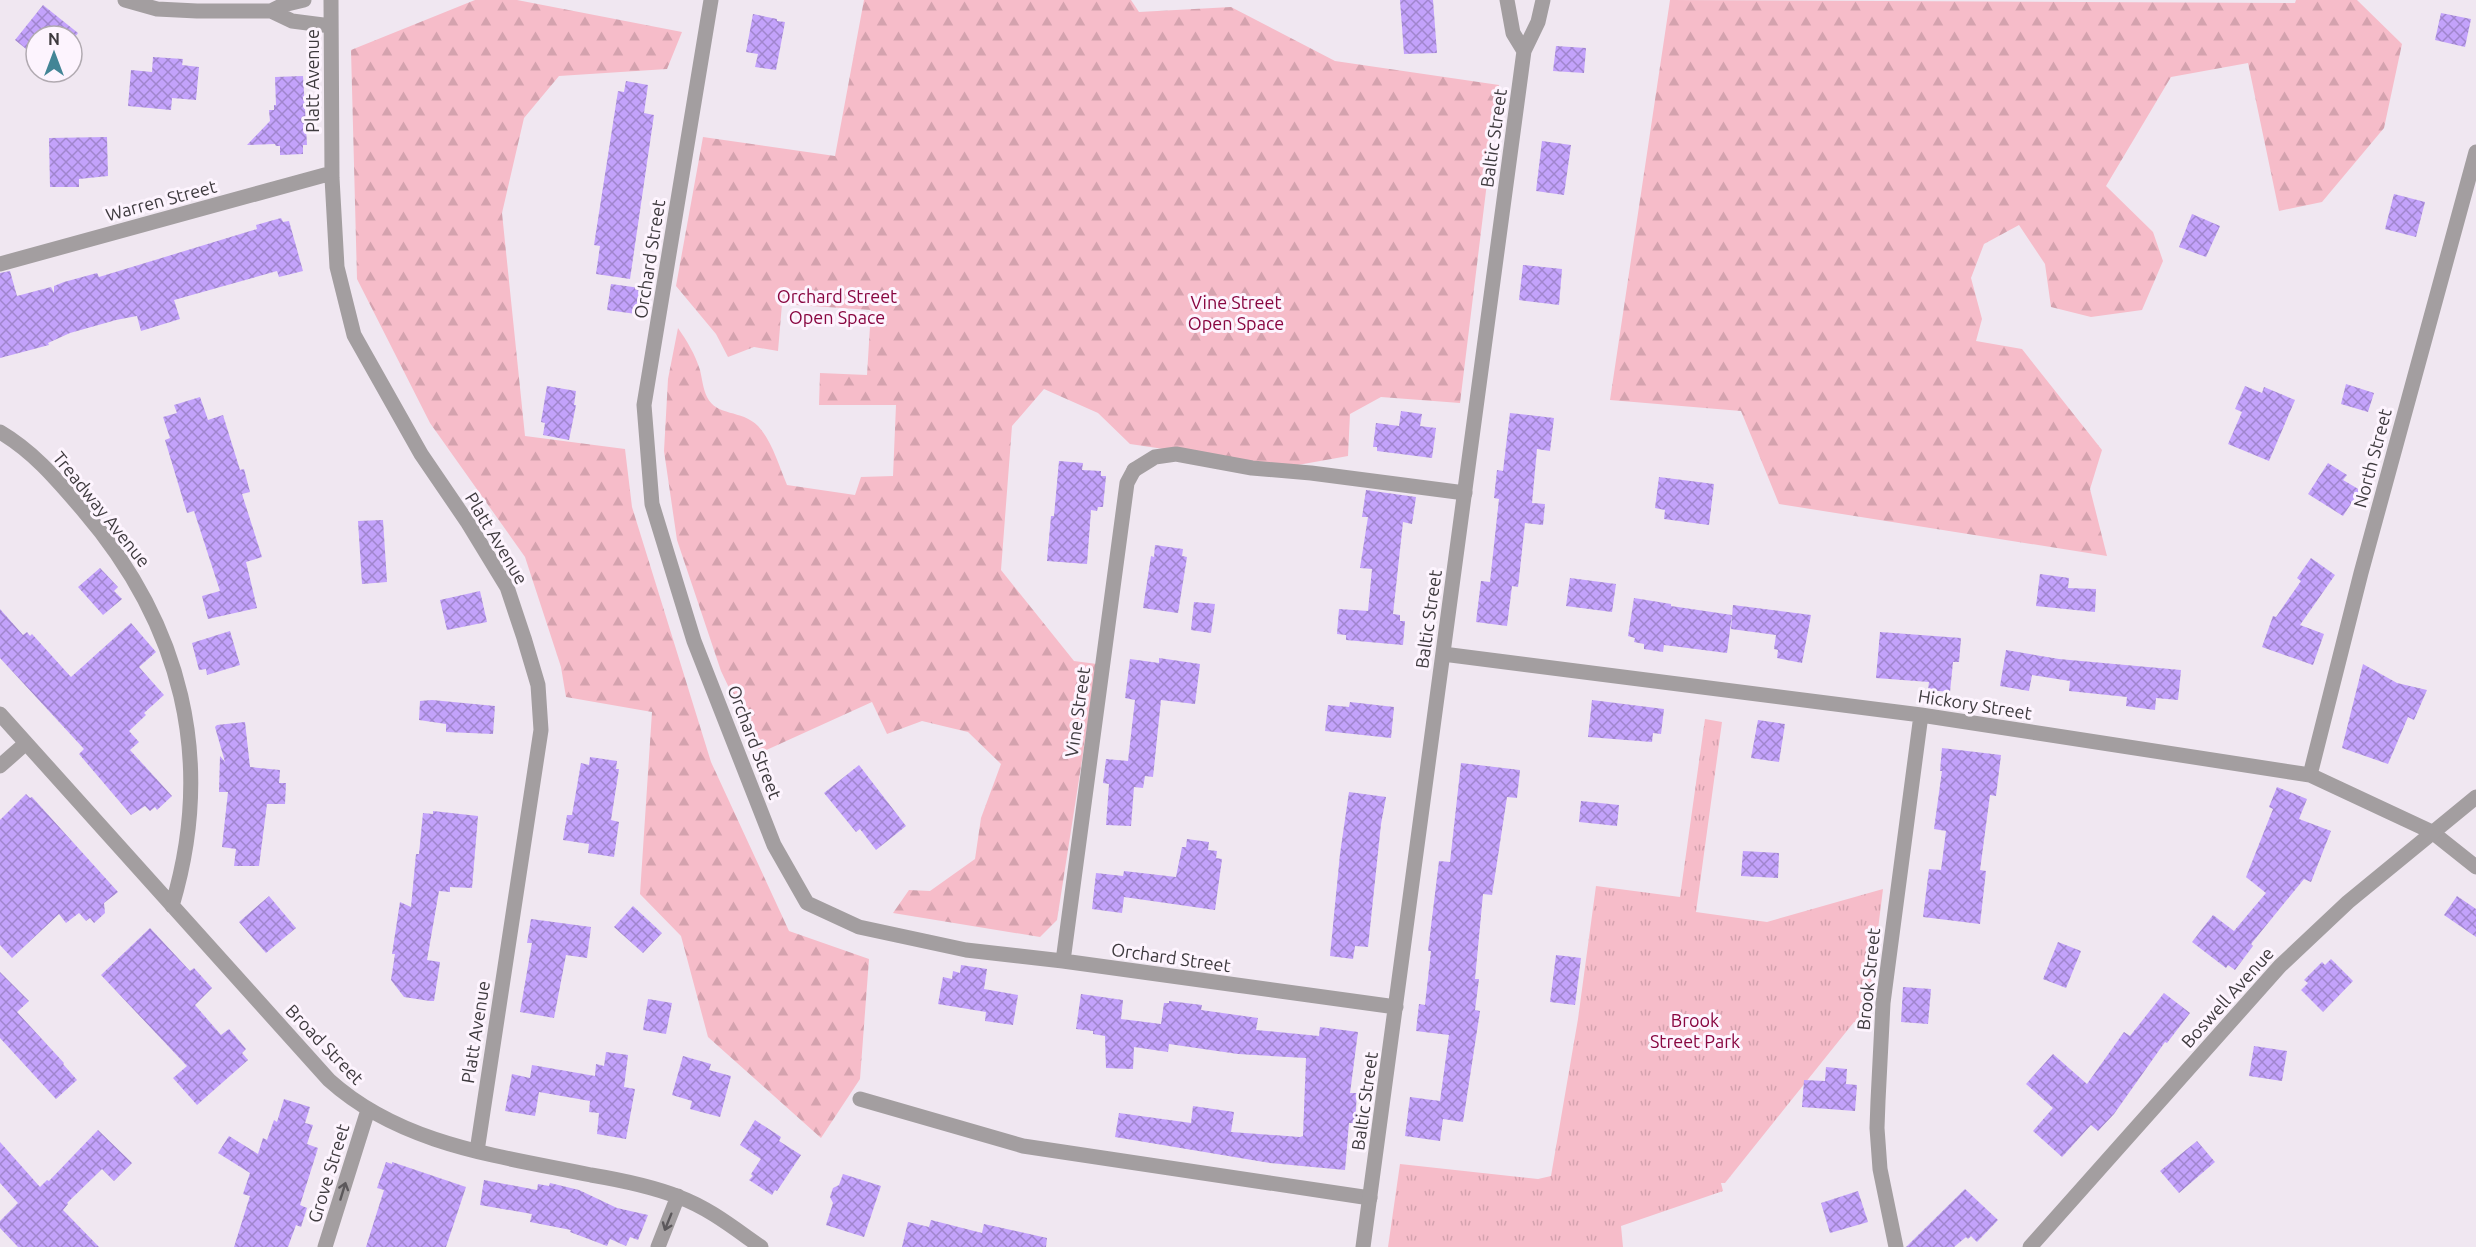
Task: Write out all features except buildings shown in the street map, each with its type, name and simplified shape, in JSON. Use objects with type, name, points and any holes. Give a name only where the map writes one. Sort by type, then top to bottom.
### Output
[{"type":"street","points":[[125,0],[175,10],[271,11],[292,21],[331,26]]},
{"type":"street","points":[[271,11],[283,4],[304,0]]},
{"type":"street","name":"Platt Avenue","points":[[331,0],[332,173],[337,267],[354,334],[421,454],[468,523],[507,587],[538,686],[541,730],[477,1151]]},
{"type":"street","name":"Orchard Street","points":[[711,0],[644,405],[652,504],[694,641],[774,845],[807,903],[860,927],[966,950],[1063,961],[1396,1007]]},
{"type":"street","points":[[1506,0],[1513,33],[1524,51]]},
{"type":"street","name":"Baltic Street","points":[[1363,1247],[1524,51],[1539,22],[1543,0]]},
{"type":"street","name":"North Street","points":[[2310,775],[2370,540],[2476,152]]},
{"type":"street","name":"Warren Street","points":[[0,264],[332,173]]},
{"type":"street","name":"Treadway Avenue","points":[[0,432],[36,457],[90,519],[132,574],[151,610],[168,653],[186,716],[190,797],[183,867],[172,906]]},
{"type":"street","name":"Vine Street","points":[[1063,961],[1127,483],[1134,470],[1155,458],[1176,454],[1252,468],[1311,473],[1465,493]]},
{"type":"street","name":"Hickory Street","points":[[1443,654],[1921,715],[2310,775],[2433,832],[2476,867]]},
{"type":"street","name":"Broad Street","points":[[0,714],[329,1080],[368,1110],[417,1134],[477,1151],[621,1180],[678,1196],[708,1211],[761,1247]]},
{"type":"street","name":"Brook Street","points":[[1896,1247],[1883,1186],[1878,1148],[1880,1057],[1883,1003],[1921,715]]},
{"type":"street","points":[[0,766],[26,743]]},
{"type":"street","name":"Boswell Avenue","points":[[2030,1247],[2280,966],[2348,902],[2476,797]]},
{"type":"street","points":[[861,1099],[1023,1146],[1370,1198]]},
{"type":"street","name":"Grove Street","points":[[325,1247],[368,1110]]},
{"type":"street","points":[[657,1247],[678,1196]]},
{"type":"green space","points":[[475,0],[517,0],[682,32],[667,69],[559,76],[524,118],[502,213],[525,436],[625,449],[632,507],[711,762],[789,931],[869,959],[860,1079],[821,1138],[708,1037],[681,936],[640,894],[652,712],[566,697],[561,667],[525,557],[430,423],[357,279],[351,50]]},
{"type":"green space","points":[[864,0],[1131,0],[1139,12],[1231,7],[1335,61],[1499,85],[1460,403],[1381,397],[1350,414],[1348,456],[1281,468],[1130,444],[1098,413],[1044,389],[1012,426],[1001,570],[1074,661],[1097,664],[1057,920],[1040,937],[893,913],[909,890],[930,891],[975,859],[981,818],[1001,764],[968,732],[922,721],[887,734],[872,702],[760,753],[721,671],[677,540],[664,451],[668,379],[678,328],[696,359],[707,397],[711,403],[717,408],[744,417],[758,426],[771,446],[787,485],[855,495],[861,477],[893,476],[896,405],[819,405],[820,373],[867,375],[871,310],[782,304],[778,351],[754,347],[728,357],[716,334],[676,286],[703,137],[835,156]]},
{"type":"green space","points":[[1670,0],[2295,3],[2296,0],[2357,0],[2402,44],[2384,128],[2322,202],[2279,211],[2248,63],[2171,77],[2106,186],[2153,232],[2163,261],[2142,310],[2091,317],[2051,307],[2045,264],[2019,225],[1984,244],[1971,278],[1982,319],[1976,341],[2022,349],[2102,450],[2090,489],[2107,556],[1779,504],[1741,411],[1610,400]]},
{"type":"green space","name":"Brook Street Park","points":[[1705,719],[1722,722],[1696,912],[1767,922],[1883,889],[1866,1025],[1854,1022],[1725,1183],[1721,1183],[1723,1191],[1621,1226],[1623,1247],[1388,1247],[1400,1164],[1538,1179],[1551,1176],[1578,1019],[1596,886],[1680,897]]},
{"type":"park label","name":"Orchard Street Open Space","points":[[837,306]]},
{"type":"park label","name":"Vine Street Open Space","points":[[1236,312]]}]
